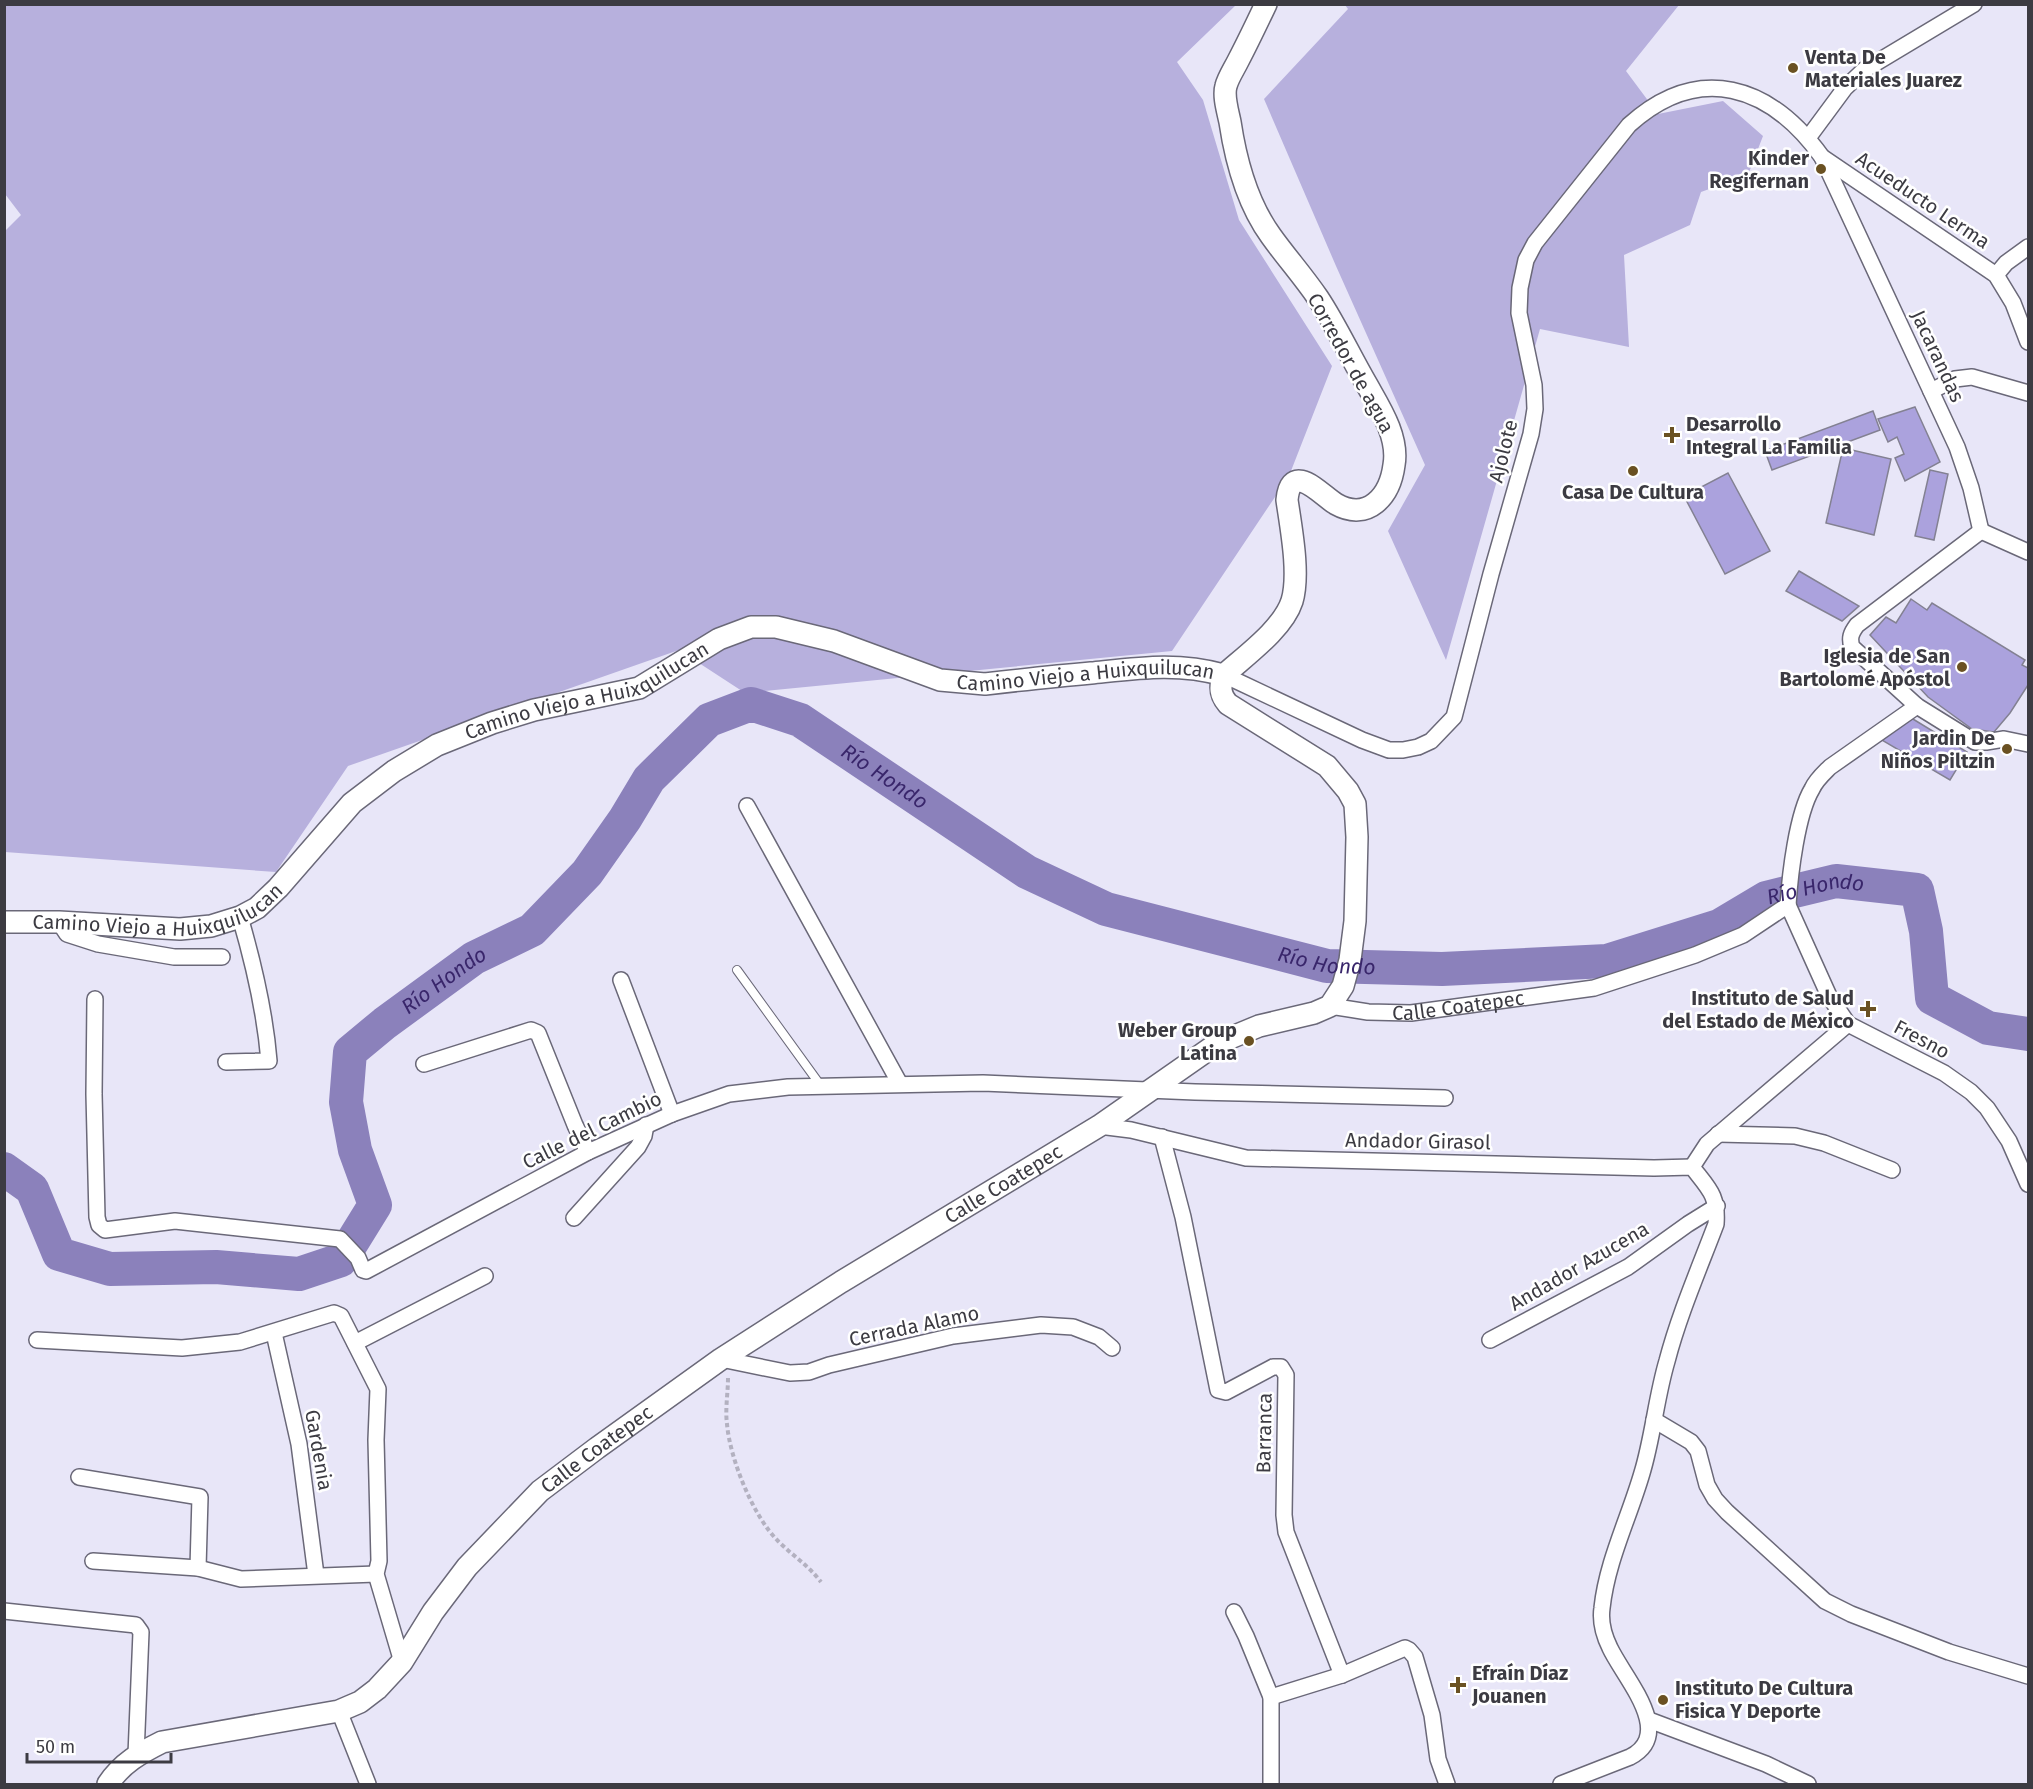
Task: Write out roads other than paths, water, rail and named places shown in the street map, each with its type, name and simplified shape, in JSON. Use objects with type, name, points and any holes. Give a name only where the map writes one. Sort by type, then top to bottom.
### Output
[{"type":"main road","name":"Corredor de agua","points":[[1224,675],[1269,635],[1292,603],[1296,581],[1287,500],[1288,490],[1292,484],[1299,482],[1312,484],[1336,504],[1366,510],[1378,502],[1386,489],[1395,465],[1394,444],[1382,412],[1318,298],[1270,235],[1243,180],[1233,141],[1225,87],[1266,4]]},
{"type":"main road","name":"Camino Viejo a Huixquilucan","points":[[4,922],[59,922],[180,929],[211,926],[240,917],[257,908],[278,888],[352,803],[394,771],[437,745],[492,723],[534,710],[639,688],[718,639],[751,627],[776,627],[834,640],[940,680],[959,683],[985,684],[1175,666],[1199,668],[1224,675]]},
{"type":"main road","points":[[1224,675],[1221,691],[1228,704],[1327,766],[1348,791],[1355,804],[1357,837],[1355,921],[1350,960],[1343,986],[1330,1006]]},
{"type":"main road","name":"Calle Coatepec","points":[[108,1785],[117,1770],[136,1755],[162,1742],[339,1711],[360,1702],[402,1662],[433,1612],[467,1567],[540,1491],[597,1448],[841,1282],[1099,1126],[1218,1043],[1259,1026],[1314,1013],[1330,1006]]},
{"type":"street","points":[[1808,138],[1845,88],[1864,70],[1974,4]]},
{"type":"street","name":"Ajolote","points":[[1224,675],[1376,746],[1402,750],[1418,747],[1431,741],[1454,717],[1491,574],[1532,434],[1535,409],[1534,385],[1520,313],[1520,288],[1526,260],[1535,243],[1629,125],[1646,110],[1682,92],[1701,88],[1741,92],[1773,107]]},
{"type":"street","name":"Acueducto Lerma","points":[[1773,107],[1808,138],[1822,157],[1996,274],[2013,303],[2028,342]]},
{"type":"street","name":"Jacarandas","points":[[1822,157],[1957,447],[1971,488],[1981,531]]},
{"type":"street","points":[[1996,274],[2006,263],[2028,248]]},
{"type":"street","points":[[1930,391],[1955,379],[1972,377],[2028,393]]},
{"type":"street","points":[[2028,552],[1981,531],[1857,625],[1850,640],[1852,648],[1917,706],[1975,742],[2004,739],[2028,744]]},
{"type":"street","points":[[1561,1785],[1641,1752],[1647,1741],[1649,1720],[1609,1647],[1603,1630],[1601,1610],[1608,1573],[1645,1466],[1667,1361],[1716,1224],[1717,1206],[1711,1191],[1692,1167],[1707,1144],[1848,1024],[1829,996],[1789,900],[1801,820],[1810,791],[1830,767],[1917,706]]},
{"type":"street","points":[[747,806],[900,1084]]},
{"type":"street","name":"Calle Coatepec","points":[[1330,1006],[1368,1012],[1411,1013],[1594,988],[1695,955],[1743,935],[1789,900]]},
{"type":"street","points":[[226,1062],[269,1061],[266,1024],[252,955],[240,917]]},
{"type":"street","points":[[59,922],[67,934],[98,944],[174,957],[222,957]]},
{"type":"street","points":[[621,980],[672,1114]]},
{"type":"street","name":"Calle del Cambio","points":[[95,999],[94,1094],[99,1225],[105,1230],[175,1221],[340,1239],[358,1258],[361,1268],[366,1271],[588,1152],[672,1114],[729,1094],[788,1087],[983,1083],[1445,1098]]},
{"type":"street","name":"Fresno","points":[[1848,1024],[1944,1074],[1971,1092],[1987,1107],[2009,1141],[2028,1184]]},
{"type":"street","points":[[424,1064],[531,1030],[538,1033],[588,1152]]},
{"type":"street","points":[[574,1218],[638,1147],[644,1136],[646,1125]]},
{"type":"street","name":"Andador Girasol","points":[[1099,1126],[1162,1137],[1246,1158],[1692,1167]]},
{"type":"street","points":[[1718,1134],[1795,1136],[1824,1143],[1892,1170]]},
{"type":"street","name":"Barranca","points":[[1162,1137],[1183,1217],[1218,1389],[1226,1392],[1273,1367],[1281,1367],[1286,1375],[1284,1515],[1286,1532],[1342,1676]]},
{"type":"street","name":"Andador Azucena","points":[[1490,1340],[1628,1266],[1717,1206]]},
{"type":"street","points":[[355,1343],[485,1276]]},
{"type":"street","points":[[37,1340],[182,1348],[240,1342],[334,1314],[342,1316],[378,1389],[376,1440],[379,1561],[376,1574],[402,1662]]},
{"type":"street","name":"Cerrada Alamo","points":[[725,1361],[790,1373],[809,1372],[829,1365],[953,1335],[1041,1325],[1073,1327],[1099,1337],[1112,1348]]},
{"type":"street","name":"Gardenia","points":[[274,1333],[299,1444],[316,1575]]},
{"type":"street","points":[[1654,1420],[1691,1442],[1698,1451],[1707,1485],[1715,1499],[1825,1601],[1851,1614],[1948,1652],[2028,1676]]},
{"type":"street","points":[[79,1477],[200,1497],[198,1568]]},
{"type":"street","points":[[93,1561],[198,1568],[241,1580],[376,1574]]},
{"type":"street","points":[[4,1611],[136,1625],[140,1628],[136,1755]]},
{"type":"street","points":[[1234,1612],[1271,1697],[1271,1785]]},
{"type":"street","points":[[1271,1697],[1342,1676],[1405,1648],[1415,1657],[1432,1716],[1438,1759],[1448,1785]]},
{"type":"street","points":[[339,1711],[368,1785]]},
{"type":"street","points":[[1649,1720],[1766,1764],[1808,1785]]},
{"type":"lane","points":[[737,970],[821,1086]]},
{"type":"waterway","name":"Río Hondo","points":[[4,1169],[32,1189],[59,1254],[110,1269],[216,1267],[299,1274],[341,1260],[375,1205],[355,1150],[346,1102],[350,1052],[385,1023],[474,958],[532,930],[587,873],[625,819],[649,779],[709,720],[751,704],[800,720],[1027,872],[1106,909],[1327,966],[1442,969],[1607,961],[1719,926],[1766,898],[1836,881],[1917,890],[1926,931],[1932,998],[1988,1028],[2028,1034]]},
{"type":"place","name":"Venta De Materiales Juarez","points":[[1793,68]]},
{"type":"place","name":"Kinder Regifernan","points":[[1821,169]]},
{"type":"place","name":"Desarrollo Integral La Familia","points":[[1672,435]]},
{"type":"place","name":"Casa De Cultura","points":[[1633,471]]},
{"type":"place","name":"Iglesia de San Bartolomé Apóstol","points":[[1962,667]]},
{"type":"place","name":"Jardin De Niños Piltzin","points":[[2007,749]]},
{"type":"place","name":"Instituto de Salud del Estado de México","points":[[1868,1009]]},
{"type":"place","name":"Weber Group Latina","points":[[1249,1041]]},
{"type":"place","name":"Efraín Díaz Jouanen","points":[[1458,1685]]},
{"type":"place","name":"Instituto De Cultura Fisica Y Deporte","points":[[1663,1700]]}]
